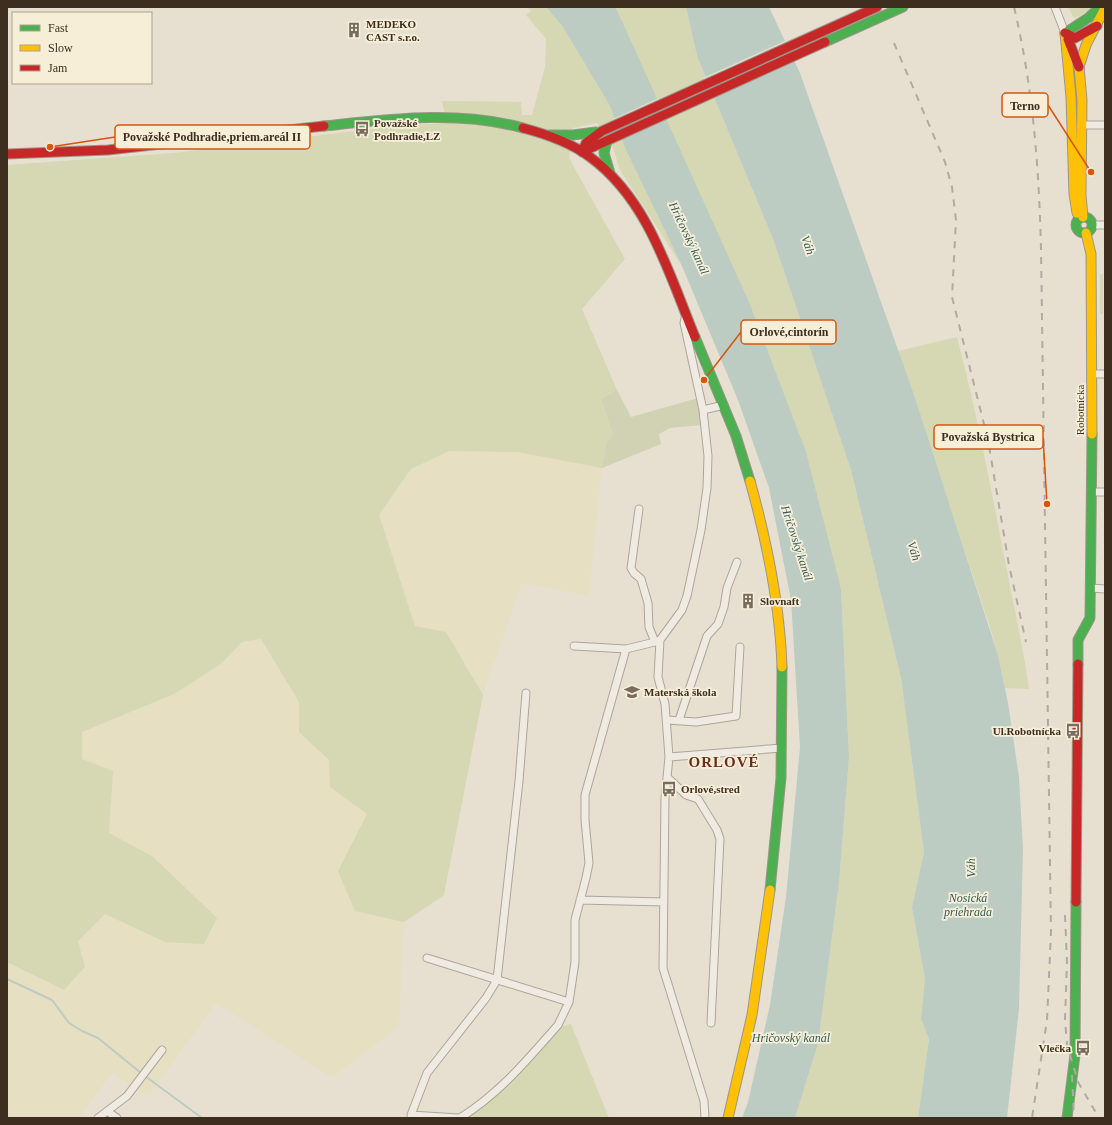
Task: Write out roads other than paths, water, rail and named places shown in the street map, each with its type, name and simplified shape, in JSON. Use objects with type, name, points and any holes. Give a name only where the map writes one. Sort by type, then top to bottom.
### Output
[{"type":"main road","points":[[582,152],[586,142],[605,129],[877,7]]},
{"type":"main road","points":[[582,152],[903,7]]},
{"type":"main road","points":[[1065,33],[1088,18],[1100,7]]},
{"type":"main road","points":[[1079,67],[1086,45],[1105,8]]},
{"type":"main road","points":[[1065,33],[1074,38],[1097,26]]},
{"type":"main road","points":[[1065,33],[1079,67],[1082,100],[1081,218],[1076,224],[1077,229],[1081,233],[1086,233],[1090,230],[1092,225],[1088,218],[1081,218]]},
{"type":"main road","points":[[1065,33],[1071,97],[1074,194],[1081,218]]},
{"type":"main road","points":[[7,154],[108,150],[395,118],[436,116],[496,122],[544,135],[582,152],[612,177],[640,212],[653,236],[686,314],[724,405],[744,461],[756,501],[776,607],[783,698],[782,748],[776,847],[759,981],[744,1060],[728,1118]]},
{"type":"main road","points":[[544,135],[572,136],[605,129]]},
{"type":"main road","points":[[610,139],[604,148],[604,156],[612,177]]},
{"type":"main road","name":"Robotnícka","points":[[1067,1118],[1073,1081],[1075,1055],[1078,640],[1090,618],[1091,588],[1091,254],[1086,233]]},
{"type":"street","points":[[1055,7],[1065,33]]},
{"type":"street","points":[[1081,125],[1105,125]]},
{"type":"street","points":[[1092,225],[1105,225]]},
{"type":"street","points":[[574,646],[626,650],[657,641],[682,610],[687,596],[701,530],[707,488],[708,462],[703,410],[684,323],[686,314]]},
{"type":"street","points":[[1092,374],[1105,374]]},
{"type":"street","points":[[703,410],[724,405]]},
{"type":"street","points":[[1092,492],[1105,492]]},
{"type":"street","points":[[639,509],[631,568],[641,579],[648,603],[649,627],[657,641],[658,677],[665,704],[667,720],[669,758],[665,798],[664,968],[704,1101],[705,1118]]},
{"type":"street","points":[[679,720],[707,636],[718,624],[720,619],[727,588],[737,562]]},
{"type":"street","points":[[1091,588],[1105,589]]},
{"type":"street","points":[[667,720],[696,722],[736,716],[740,647]]},
{"type":"street","points":[[526,693],[519,781],[497,980],[486,998],[427,1073],[411,1115],[459,1118],[481,1105],[503,1087],[558,1025],[569,1002],[575,962],[575,920],[589,863],[585,820],[585,795],[626,650]]},
{"type":"street","points":[[669,758],[782,748]]},
{"type":"street","points":[[667,777],[686,795],[698,799],[717,830],[720,839],[712,1023]]},
{"type":"street","points":[[580,900],[664,902]]},
{"type":"street","points":[[427,958],[569,1002]]},
{"type":"street","points":[[98,1118],[128,1096],[162,1050]]},
{"type":"street","points":[[107,1111],[117,1118]]},
{"type":"water","name":"Hričovský kanál","points":[[546,7],[616,8],[749,302],[806,452],[841,589],[849,757],[839,883],[818,1044],[795,1118],[742,1118],[748,1102],[770,1005],[786,897],[800,747],[791,600],[769,488],[738,400],[682,266],[625,148],[610,106],[563,27]]},
{"type":"water","name":"Nosická priehrada","points":[[686,7],[769,7],[800,73],[914,395],[998,655],[1008,703],[1019,777],[1023,849],[1019,1009],[1007,1118],[918,1118],[929,1039],[921,1019],[925,979],[912,907],[924,852],[901,678],[851,470],[773,239],[697,56]]},
{"type":"waterway","points":[[7,979],[52,1000],[69,1023],[98,1038],[141,1073]]},
{"type":"waterway","points":[[145,1076],[202,1118]]},
{"type":"railway","points":[[1014,7],[1021,37],[1034,127],[1039,188],[1041,250],[1051,932],[1047,1020],[1032,1118]]},
{"type":"railway","points":[[894,43],[945,162],[952,187],[956,220],[952,297],[988,440],[1009,565],[1026,642]]},
{"type":"railway","points":[[1065,915],[1067,962],[1065,1020],[1067,1044],[1078,1082],[1099,1118]]},
{"type":"railway","points":[[1072,1075],[1074,1118]]},
{"type":"place","name":"MEDEKO CAST s.r.o.","points":[[354,30]]},
{"type":"place","name":"Považské Podhradie,LZ","points":[[362,129]]},
{"type":"place","name":"Považské Podhradie,priem.areál II","points":[[50,147]]},
{"type":"place","name":"Terno","points":[[1091,172]]},
{"type":"place","name":"Orlové,cintorín","points":[[704,380]]},
{"type":"place","name":"Považská Bystrica","points":[[1047,504]]},
{"type":"place","name":"Slovnaft","points":[[748,601]]},
{"type":"place","name":"Materská škola","points":[[632,692]]},
{"type":"place","name":"Ul.Robotnícka","points":[[1073,731]]},
{"type":"place","name":"Orlové,stred","points":[[669,789]]},
{"type":"place","name":"Vlečka","points":[[1083,1048]]},
{"type":"district","name":"ORLOVÉ","points":[[724,762]]},
{"type":"water label","name":"Váh","points":[[808,245]]},
{"type":"water label","name":"Váh","points":[[914,551]]},
{"type":"water label","name":"Váh","points":[[971,868]]}]
